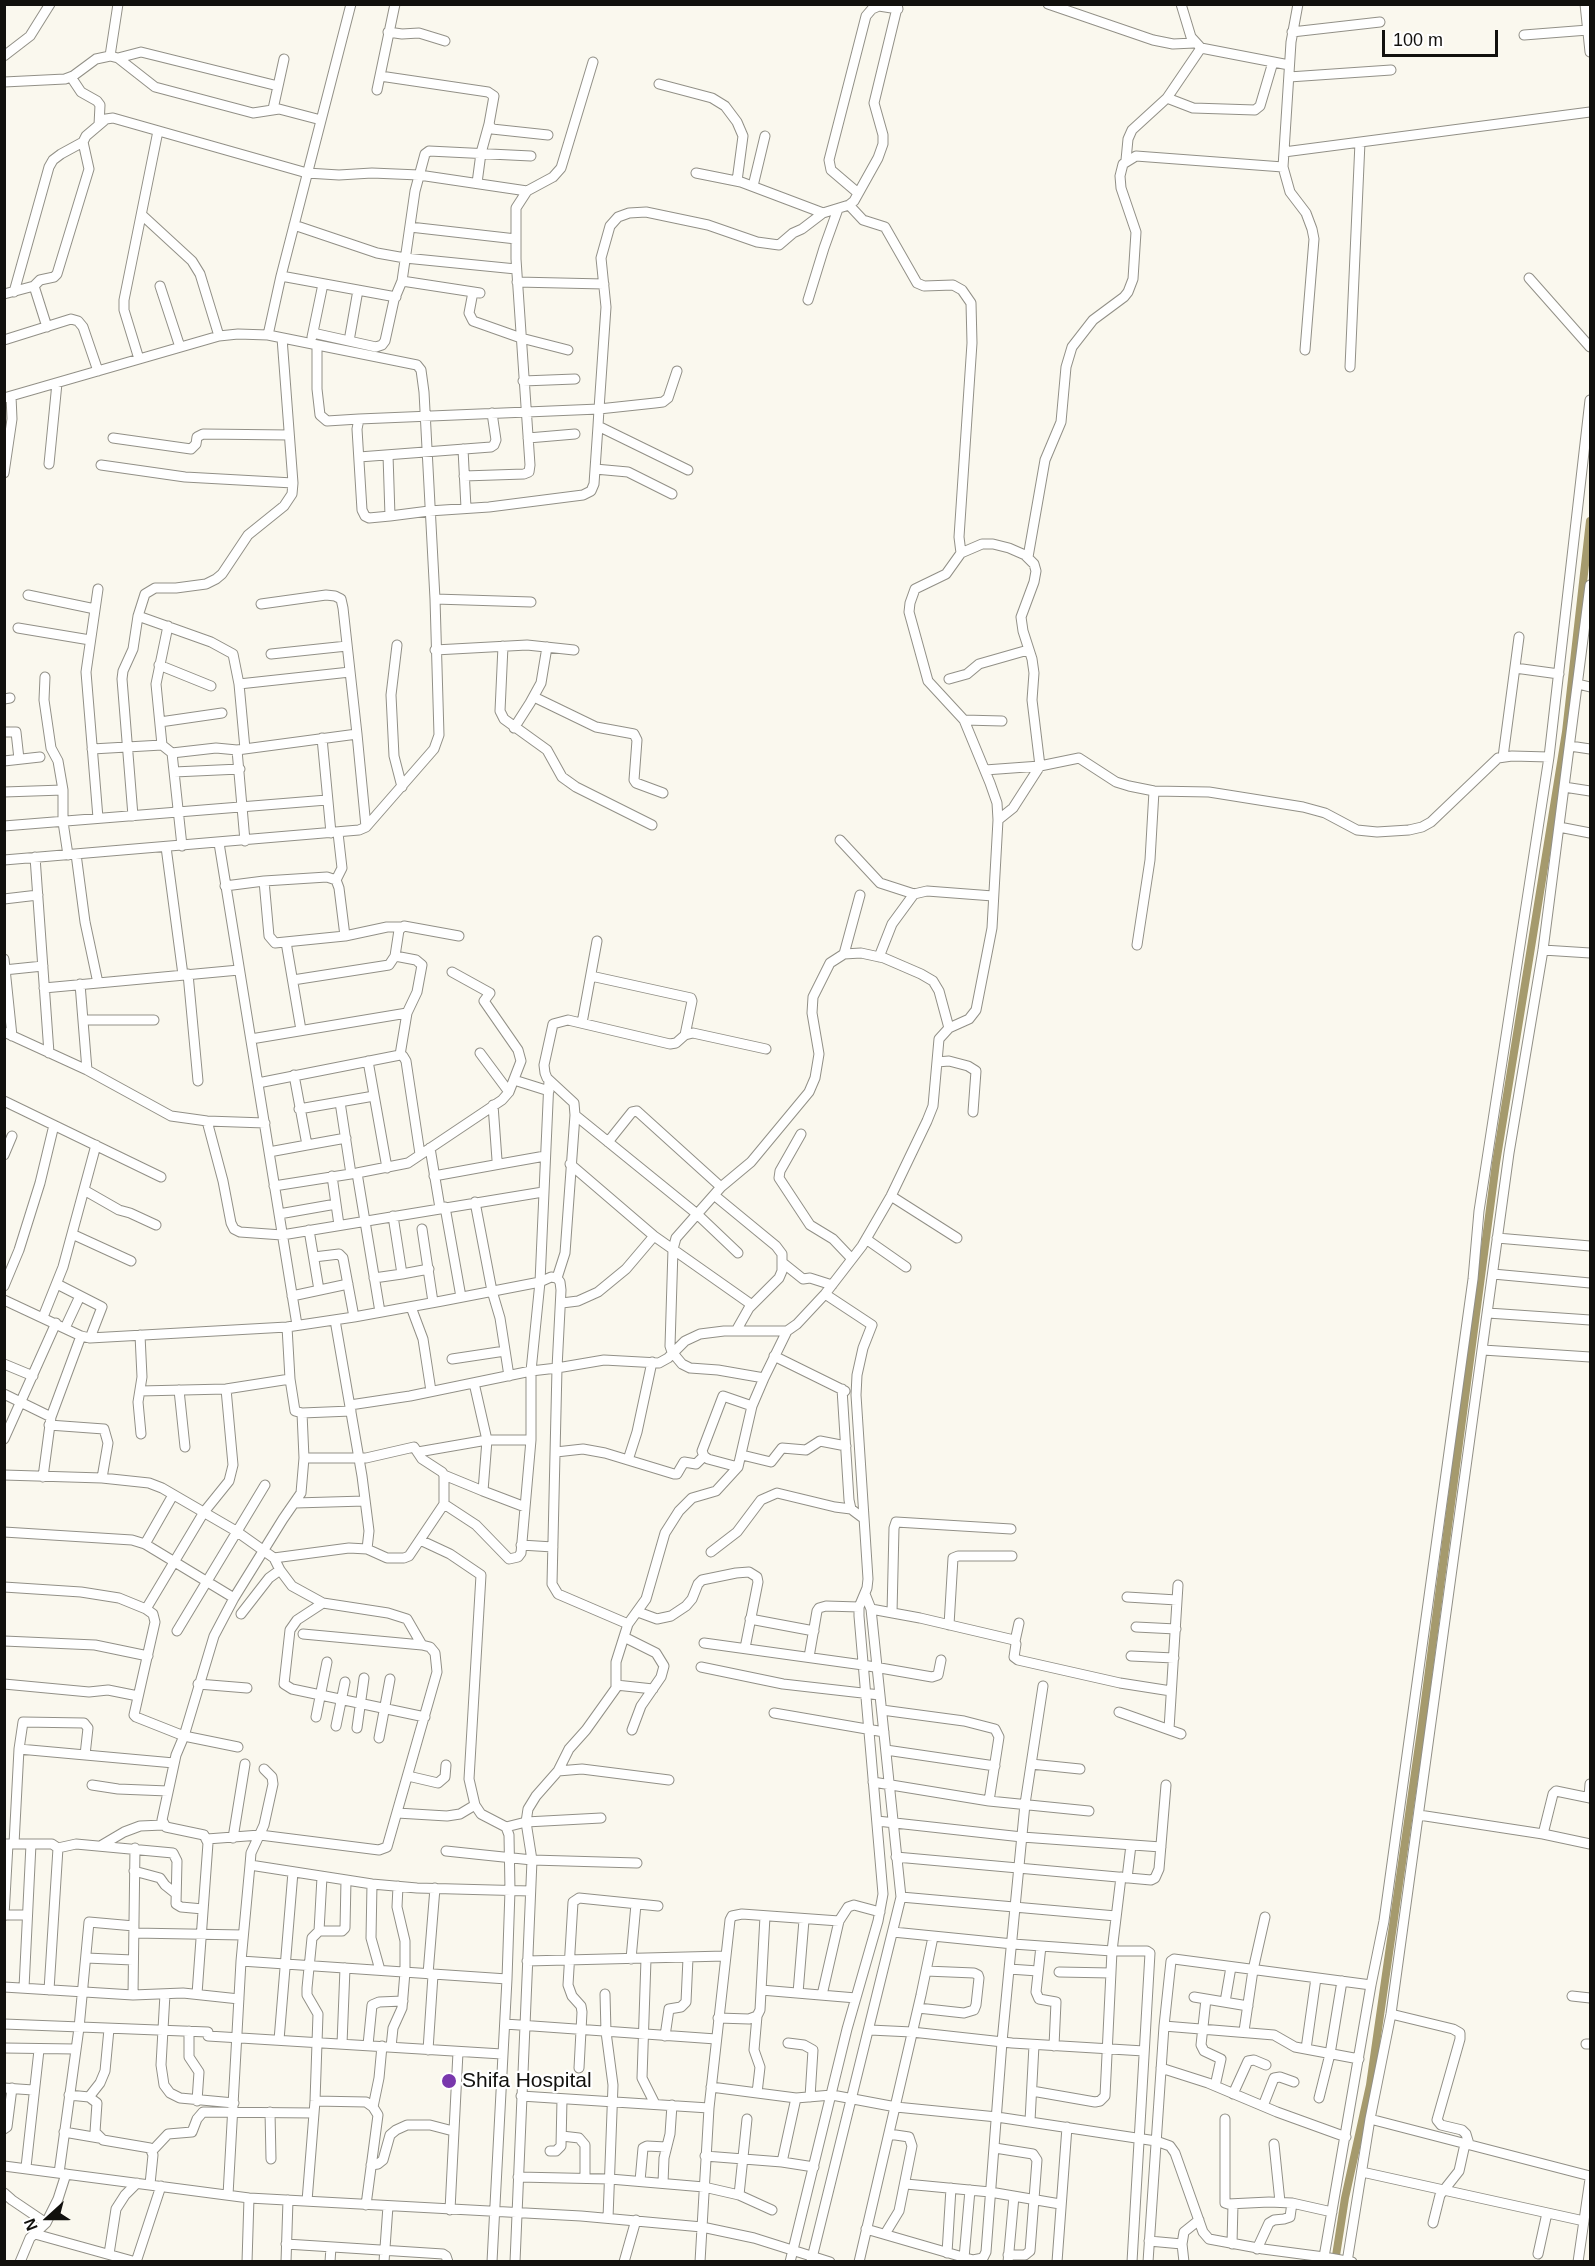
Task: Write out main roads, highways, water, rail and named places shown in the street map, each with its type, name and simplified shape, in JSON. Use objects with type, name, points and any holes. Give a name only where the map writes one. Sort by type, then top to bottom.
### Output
[{"type":"waterway","points":[[1335,2262],[1345,2198],[1370,2085],[1421,1731],[1496,1163],[1566,732],[1590,521]]},
{"type":"place","name":"Shifa Hospital","points":[[449,2081]]}]
